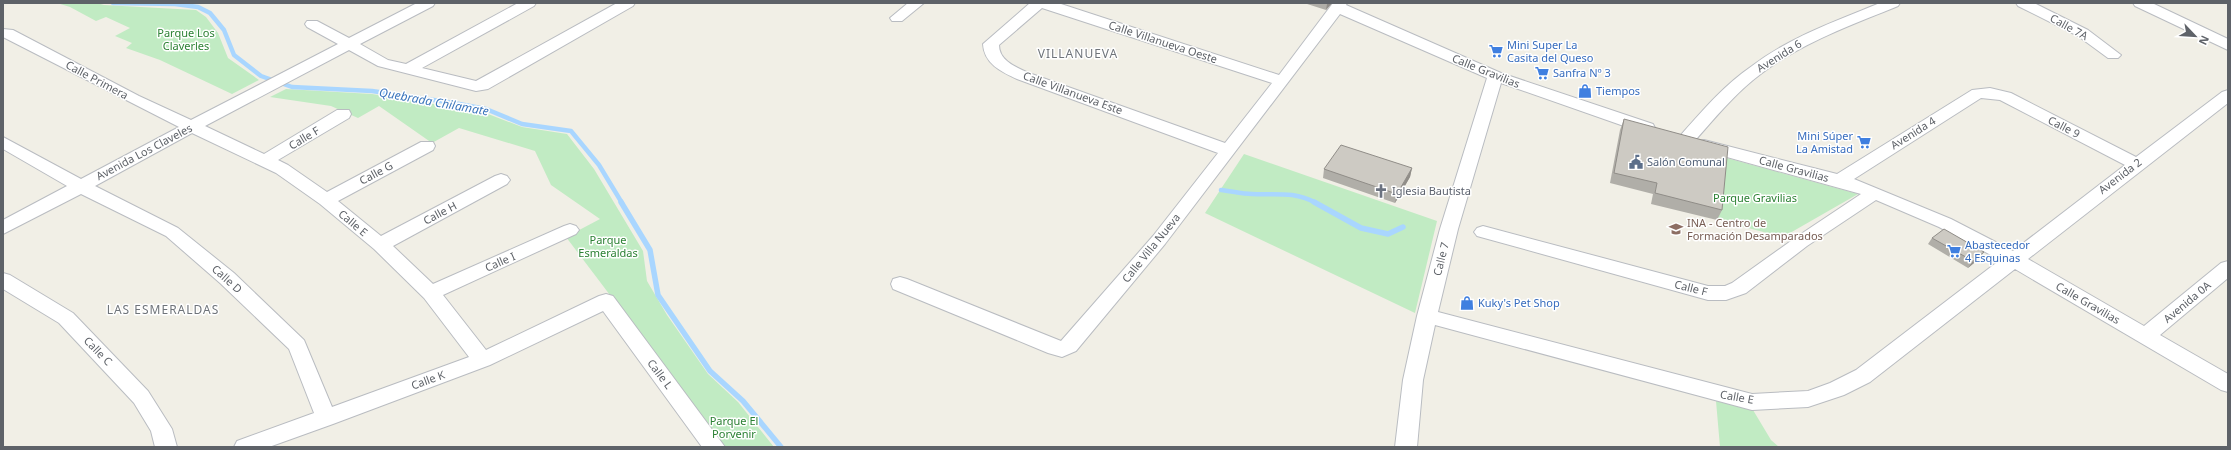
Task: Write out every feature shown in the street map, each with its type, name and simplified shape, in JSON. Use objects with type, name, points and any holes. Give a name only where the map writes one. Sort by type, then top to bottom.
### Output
[{"type":"street","name":"Avenida Los Claveles","points":[[3,228],[190,127],[350,45],[428,3]]},
{"type":"street","points":[[409,69],[529,3]]},
{"type":"street","points":[[312,24],[383,63],[476,86],[482,86],[628,3]]},
{"type":"street","points":[[896,18],[917,3]]},
{"type":"street","name":"Calle Villanueva Este","points":[[1040,3],[991,44],[993,57],[999,62],[1023,76],[1228,150]]},
{"type":"street","name":"Calle Villanueva Oeste","points":[[1043,3],[1282,81]]},
{"type":"street","name":"Avenida 6","points":[[1674,136],[1716,106],[1757,69],[1778,55],[1813,36],[1894,3]]},
{"type":"street","name":"Calle 7A","points":[[2023,3],[2083,33],[2113,55]]},
{"type":"street","points":[[2140,3],[2228,45]]},
{"type":"street","name":"Calle Villa Nueva","points":[[900,284],[1055,348],[1062,349],[1069,346],[1159,240],[1282,81],[1338,5]]},
{"type":"street","name":"Calle Gravilias","points":[[1338,5],[1495,76],[1611,117],[1674,136],[1839,180],[1945,222],[2013,258],[2228,384]]},
{"type":"street","name":"Calle Primera","points":[[3,33],[8,33],[190,127]]},
{"type":"street","name":"Calle 7","points":[[1406,447],[1412,380],[1427,316],[1449,229],[1495,76]]},
{"type":"street","name":"Calle 9","points":[[1990,93],[2005,96],[2136,164]]},
{"type":"street","name":"Avenida 4","points":[[1839,180],[1978,94],[1990,93]]},
{"type":"street","name":"Avenida 2","points":[[2013,258],[2228,95]]},
{"type":"street","name":"Calle F","points":[[264,161],[343,114]]},
{"type":"street","name":"Calle E","points":[[190,127],[282,169],[326,200],[380,245],[431,293],[483,360]]},
{"type":"street","name":"Calle D","points":[[3,142],[80,186],[172,232],[238,289],[297,345],[326,418]]},
{"type":"street","name":"Calle G","points":[[326,200],[427,146]]},
{"type":"street","name":"Calle H","points":[[380,245],[500,180]]},
{"type":"street","name":"Calle F","points":[[1483,232],[1708,293],[1726,293],[1739,288],[1801,242],[1875,193]]},
{"type":"street","name":"Calle I","points":[[431,293],[570,230]]},
{"type":"street","name":"Calle E","points":[[1427,316],[1752,402],[1808,398],[1837,388],[1863,376],[2013,258]]},
{"type":"street","name":"Avenida 0A","points":[[2146,336],[2228,268]]},
{"type":"street","name":"Calle C","points":[[3,280],[66,318],[141,397],[162,429],[166,447]]},
{"type":"street","name":"Calle K","points":[[245,447],[483,360],[606,301]]},
{"type":"street","name":"Calle L","points":[[606,301],[714,447]]},
{"type":"green space","name":"Parque Los Claverles","points":[[57,3],[97,3],[104,5],[196,10],[206,17],[218,33],[228,58],[259,80],[232,94],[160,60],[126,48],[132,43],[115,36],[130,28],[106,17],[96,21],[70,7]]},
{"type":"green space","name":"Parque Esmeraldas","points":[[286,89],[372,94],[483,112],[522,127],[567,134],[594,169],[643,251],[647,281],[667,315],[708,374],[738,402],[774,447],[725,447],[566,237],[600,219],[551,185],[535,151],[459,128],[432,143],[379,106],[358,118],[331,106],[270,97]]},
{"type":"green space","points":[[1244,154],[1437,221],[1415,313],[1205,213]]},
{"type":"green space","name":"Parque Gravilias","points":[[1723,157],[1858,194],[1783,237],[1717,220]]},
{"type":"green space","points":[[1716,401],[1753,410],[1771,440],[1779,447],[1720,447]]},
{"type":"building","points":[[1624,119],[1728,147],[1722,210],[1655,193],[1657,183],[1614,173]]},
{"type":"building","name":"Iglesia Bautista","points":[[1341,145],[1412,168],[1397,194],[1324,169]]},
{"type":"building","points":[[1944,229],[1984,252],[1973,261],[1932,238]]},
{"type":"waterway","name":"Quebrada Chilamate","points":[[113,3],[175,4],[198,7],[210,13],[224,30],[234,55],[261,76],[292,87],[372,91],[454,103],[486,109],[522,124],[571,131],[599,165],[622,203]]},
{"type":"waterway","points":[[1221,190],[1248,194],[1292,195],[1314,202]]},
{"type":"waterway","name":"Quebrada Chilamate","points":[[621,202],[650,250],[658,295],[710,371],[743,401],[781,447]]},
{"type":"waterway","points":[[1314,202],[1361,228],[1388,234],[1403,227]]},
{"type":"place","name":"Mini Super La Casita del Queso","points":[[1496,51]]},
{"type":"place","name":"Sanfra Nº 3","points":[[1542,73]]},
{"type":"place","name":"Tiempos","points":[[1585,91]]},
{"type":"place","name":"Mini Súper La Amistad","points":[[1864,142]]},
{"type":"place","name":"Salón Comunal","points":[[1636,162]]},
{"type":"place","name":"Iglesia Bautista","points":[[1381,191]]},
{"type":"place","name":"INA - Centro de Formación Desamparados","points":[[1676,229]]},
{"type":"place","name":"Abastecedor 4 Esquinas","points":[[1954,251]]},
{"type":"place","name":"Kuky's Pet Shop","points":[[1467,303]]},
{"type":"district","name":"VILLANUEVA","points":[[1078,54]]},
{"type":"district","name":"LAS ESMERALDAS","points":[[163,310]]},
{"type":"park label","name":"Parque El Porvenir","points":[[734,427]]}]
